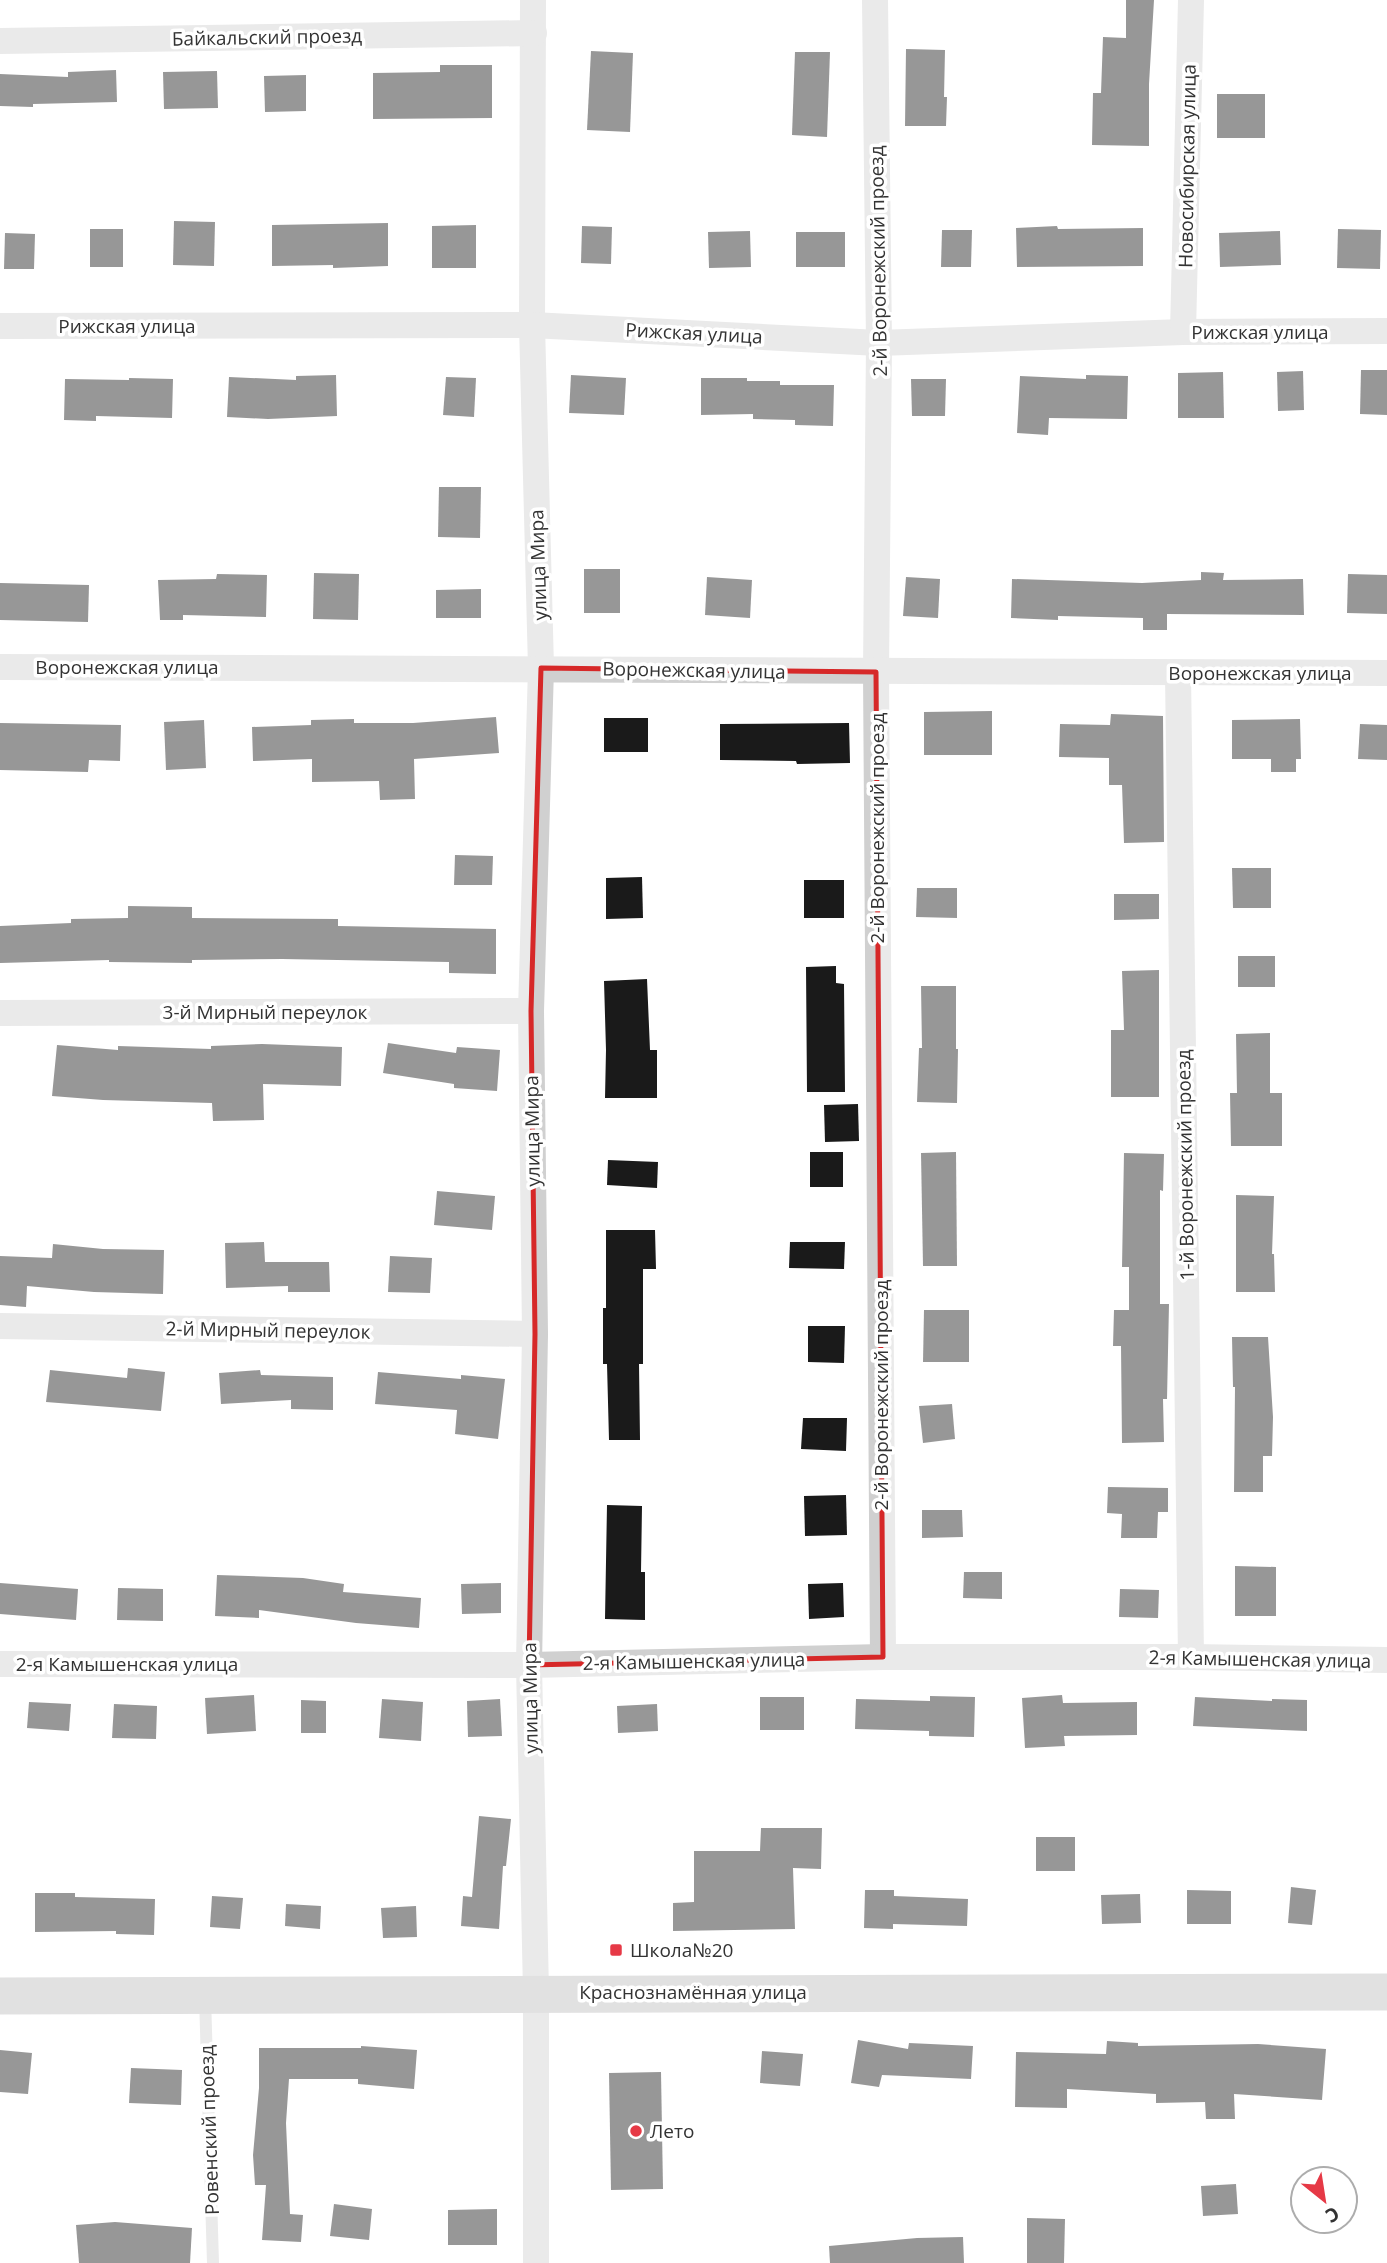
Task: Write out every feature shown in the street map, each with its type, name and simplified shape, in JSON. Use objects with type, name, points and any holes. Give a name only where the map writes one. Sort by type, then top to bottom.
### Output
[{"type":"street","name":"улица Мира","points":[[533,0],[532,325],[541,668],[531,1012],[535,1334],[529,1665],[536,1993],[536,2263]]},
{"type":"street","name":"2-й Воронежский проезд","points":[[875,0],[880,343],[876,672],[883,1657]]},
{"type":"street","name":"Новосибирская улица","points":[[1183,332],[1191,0]]},
{"type":"street","name":"Байкальский проезд","points":[[0,41],[534,33]]},
{"type":"street","name":"Рижская улица","points":[[0,326],[532,325],[880,343],[1183,332],[1387,331]]},
{"type":"street","name":"Воронежская улица","points":[[0,667],[1387,673]]},
{"type":"street","name":"1-й Воронежский проезд","points":[[1178,673],[1191,1657]]},
{"type":"street","name":"3-й Мирный переулок","points":[[0,1013],[531,1012]]},
{"type":"street","name":"2-й Мирный переулок","points":[[0,1326],[535,1334]]},
{"type":"street","name":"2-я Камышенская улица","points":[[0,1664],[529,1665],[883,1657],[1387,1660]]},
{"type":"street","name":"Краснознамённая улица","points":[[0,1996],[1387,1992]]},
{"type":"lane","name":"Ровенский проезд","points":[[205,1996],[213,2263]]},
{"type":"highlighted area","points":[[541,668],[876,672],[883,1657],[529,1665],[535,1334],[531,1011]]},
{"type":"building","points":[[1126,0],[1154,0],[1149,84],[1149,146],[1092,145],[1093,93],[1101,93],[1103,37],[1126,38]]},
{"type":"building","points":[[906,49],[945,50],[946,126],[905,126]]},
{"type":"building","points":[[591,51],[633,53],[630,132],[587,130]]},
{"type":"building","points":[[795,52],[830,52],[827,137],[792,135]]},
{"type":"building","points":[[440,65],[492,65],[492,118],[373,119],[373,73],[440,72]]},
{"type":"building","points":[[116,70],[117,102],[33,104],[33,107],[0,106],[0,74],[68,77],[68,72]]},
{"type":"building","points":[[217,71],[218,108],[164,109],[163,72]]},
{"type":"building","points":[[306,75],[306,111],[265,112],[264,76]]},
{"type":"building","points":[[1217,94],[1265,94],[1265,138],[1217,138]]},
{"type":"building","points":[[174,221],[215,222],[214,266],[173,265]]},
{"type":"building","points":[[388,223],[388,266],[272,266],[272,225]]},
{"type":"building","points":[[476,225],[476,268],[432,268],[432,226]]},
{"type":"building","points":[[582,226],[612,227],[611,264],[581,263]]},
{"type":"building","points":[[1057,226],[1058,229],[1143,228],[1143,266],[1017,267],[1016,228]]},
{"type":"building","points":[[90,229],[123,229],[123,267],[90,267]]},
{"type":"building","points":[[1338,229],[1381,230],[1380,269],[1337,268]]},
{"type":"building","points":[[942,230],[972,230],[971,267],[941,267]]},
{"type":"building","points":[[750,231],[751,267],[709,268],[708,232]]},
{"type":"building","points":[[1280,231],[1281,265],[1220,267],[1219,233]]},
{"type":"building","points":[[796,232],[845,232],[845,267],[796,267]]},
{"type":"building","points":[[5,233],[35,234],[34,269],[4,269]]},
{"type":"building","points":[[1361,370],[1387,370],[1387,415],[1360,414]]},
{"type":"building","points":[[1303,371],[1304,410],[1278,411],[1277,372]]},
{"type":"building","points":[[1223,372],[1224,418],[1178,418],[1178,373]]},
{"type":"building","points":[[336,375],[337,416],[268,419],[227,417],[229,377],[296,380],[296,376]]},
{"type":"building","points":[[571,375],[626,378],[624,415],[569,413]]},
{"type":"building","points":[[1086,375],[1128,376],[1127,419],[1049,418],[1048,435],[1017,433],[1020,376],[1086,379]]},
{"type":"building","points":[[446,377],[476,378],[474,417],[443,415]]},
{"type":"building","points":[[701,378],[747,378],[747,381],[780,381],[780,385],[834,385],[833,426],[795,425],[795,420],[753,419],[753,414],[701,415]]},
{"type":"building","points":[[65,379],[173,379],[172,418],[96,416],[96,421],[64,420]]},
{"type":"building","points":[[911,379],[946,379],[945,416],[912,416]]},
{"type":"building","points":[[439,487],[481,487],[480,538],[438,537]]},
{"type":"building","points":[[584,569],[620,569],[620,613],[584,613]]},
{"type":"building","points":[[1201,572],[1224,573],[1223,580],[1303,579],[1304,615],[1167,614],[1167,630],[1143,630],[1143,618],[1011,618],[1012,579],[1142,583],[1201,580]]},
{"type":"building","points":[[314,573],[359,574],[358,620],[313,619]]},
{"type":"building","points":[[217,574],[267,575],[266,617],[183,615],[183,620],[160,620],[158,580],[216,579]]},
{"type":"building","points":[[1348,574],[1387,575],[1387,614],[1347,613]]},
{"type":"building","points":[[707,577],[752,580],[750,618],[705,615]]},
{"type":"building","points":[[906,577],[940,579],[938,618],[903,616]]},
{"type":"building","points":[[0,583],[89,585],[88,622],[0,620]]},
{"type":"building","points":[[481,589],[481,618],[436,618],[436,590]]},
{"type":"building","points":[[992,711],[992,755],[924,755],[924,712]]},
{"type":"building","points":[[1111,714],[1163,716],[1164,842],[1124,843],[1122,785],[1109,785],[1109,758],[1059,757],[1060,724],[1110,725]]},
{"type":"building","points":[[496,717],[499,753],[414,759],[415,799],[380,800],[379,781],[312,782],[312,759],[253,761],[252,727],[311,725],[311,720],[354,719],[354,723],[413,723]]},
{"type":"building","points":[[604,718],[648,718],[648,752],[604,752]]},
{"type":"building","points":[[1300,719],[1301,759],[1296,759],[1296,772],[1271,772],[1271,759],[1232,759],[1232,720]]},
{"type":"building","points":[[204,720],[206,768],[166,770],[164,722]]},
{"type":"building","points":[[0,723],[121,725],[120,761],[89,760],[88,772],[0,770]]},
{"type":"building","points":[[849,723],[850,763],[797,764],[796,761],[720,760],[720,724]]},
{"type":"building","points":[[1360,724],[1387,725],[1387,760],[1358,759]]},
{"type":"building","points":[[455,855],[493,856],[492,885],[454,885]]},
{"type":"building","points":[[1232,868],[1271,868],[1271,908],[1233,908]]},
{"type":"building","points":[[642,877],[643,918],[606,919],[606,878]]},
{"type":"building","points":[[804,880],[844,880],[844,918],[804,918]]},
{"type":"building","points":[[917,888],[957,888],[957,918],[916,917]]},
{"type":"building","points":[[1114,894],[1159,894],[1159,919],[1114,920]]},
{"type":"building","points":[[128,906],[192,907],[192,918],[338,919],[338,926],[496,929],[496,974],[449,973],[449,962],[282,959],[192,960],[192,963],[109,960],[0,963],[0,926],[71,923],[71,919],[128,918]]},
{"type":"building","points":[[1238,956],[1275,956],[1275,987],[1238,987]]},
{"type":"building","points":[[836,966],[836,983],[844,984],[845,1092],[807,1092],[806,967]]},
{"type":"building","points":[[1159,970],[1159,1097],[1111,1097],[1111,1030],[1124,1030],[1122,971]]},
{"type":"building","points":[[647,979],[650,1050],[657,1050],[657,1098],[605,1098],[604,981]]},
{"type":"building","points":[[921,986],[956,986],[957,1103],[917,1102],[919,1048],[922,1048]]},
{"type":"building","points":[[1270,1033],[1270,1093],[1282,1093],[1282,1146],[1231,1146],[1230,1093],[1237,1093],[1236,1034]]},
{"type":"building","points":[[388,1043],[456,1053],[457,1047],[500,1050],[497,1091],[454,1088],[454,1084],[383,1073]]},
{"type":"building","points":[[262,1044],[342,1047],[341,1086],[263,1084],[264,1120],[213,1121],[212,1103],[52,1096],[57,1045],[118,1050],[118,1046],[211,1049],[211,1046]]},
{"type":"building","points":[[858,1104],[859,1141],[825,1142],[824,1105]]},
{"type":"building","points":[[810,1152],[843,1152],[843,1187],[810,1187]]},
{"type":"building","points":[[956,1152],[957,1266],[923,1266],[921,1153]]},
{"type":"building","points":[[1124,1153],[1164,1154],[1163,1191],[1160,1190],[1160,1304],[1169,1304],[1167,1399],[1163,1399],[1164,1442],[1122,1443],[1121,1346],[1113,1346],[1114,1310],[1129,1310],[1129,1267],[1122,1267]]},
{"type":"building","points":[[608,1160],[658,1162],[657,1188],[607,1185]]},
{"type":"building","points":[[437,1191],[495,1196],[492,1230],[434,1225]]},
{"type":"building","points":[[1236,1195],[1274,1196],[1272,1254],[1275,1292],[1236,1292]]},
{"type":"building","points":[[606,1230],[655,1230],[656,1269],[643,1269],[643,1364],[639,1364],[640,1440],[609,1440],[607,1364],[603,1364]]},
{"type":"building","points":[[264,1242],[265,1262],[329,1262],[330,1292],[288,1292],[288,1286],[226,1288],[225,1243]]},
{"type":"building","points":[[790,1242],[845,1242],[844,1269],[789,1268]]},
{"type":"building","points":[[53,1244],[103,1249],[164,1250],[163,1294],[27,1286],[26,1307],[0,1305],[0,1256],[52,1258]]},
{"type":"building","points":[[390,1256],[432,1258],[430,1293],[388,1292]]},
{"type":"building","points":[[924,1310],[969,1310],[969,1362],[923,1362]]},
{"type":"building","points":[[808,1326],[845,1326],[844,1363],[808,1362]]},
{"type":"building","points":[[1232,1337],[1268,1337],[1273,1417],[1272,1456],[1263,1456],[1263,1492],[1234,1492],[1235,1387]]},
{"type":"building","points":[[128,1368],[165,1372],[161,1411],[46,1402],[50,1370],[127,1378]]},
{"type":"building","points":[[260,1370],[261,1375],[333,1377],[333,1410],[291,1409],[291,1400],[221,1404],[219,1373]]},
{"type":"building","points":[[378,1372],[461,1379],[461,1375],[505,1379],[498,1439],[455,1434],[457,1410],[375,1404]]},
{"type":"building","points":[[952,1404],[955,1439],[923,1443],[919,1406]]},
{"type":"building","points":[[803,1418],[847,1418],[846,1451],[801,1449]]},
{"type":"building","points":[[1108,1487],[1168,1488],[1168,1512],[1158,1512],[1157,1538],[1121,1538],[1122,1514],[1107,1513]]},
{"type":"building","points":[[846,1495],[847,1535],[805,1536],[804,1496]]},
{"type":"building","points":[[607,1505],[642,1506],[641,1572],[645,1572],[645,1620],[605,1619]]},
{"type":"building","points":[[922,1510],[962,1510],[963,1537],[922,1538]]},
{"type":"building","points":[[1235,1566],[1276,1567],[1276,1616],[1235,1616]]},
{"type":"building","points":[[964,1572],[1002,1572],[1002,1599],[963,1598]]},
{"type":"building","points":[[217,1575],[303,1578],[344,1584],[343,1592],[421,1598],[419,1628],[259,1610],[259,1618],[215,1616]]},
{"type":"building","points":[[0,1583],[78,1589],[76,1620],[0,1614]]},
{"type":"building","points":[[501,1583],[501,1613],[462,1614],[461,1584]]},
{"type":"building","points":[[843,1583],[844,1617],[809,1619],[808,1584]]},
{"type":"building","points":[[118,1588],[163,1589],[163,1621],[117,1620]]},
{"type":"building","points":[[1120,1589],[1159,1590],[1158,1618],[1119,1617]]},
{"type":"building","points":[[254,1695],[256,1731],[207,1734],[205,1698]]},
{"type":"building","points":[[1062,1695],[1063,1703],[1137,1702],[1137,1735],[1064,1736],[1065,1746],[1025,1748],[1022,1698]]},
{"type":"building","points":[[930,1696],[975,1697],[974,1737],[929,1736],[929,1731],[855,1729],[856,1699],[930,1701]]},
{"type":"building","points":[[760,1697],[804,1697],[804,1730],[760,1730]]},
{"type":"building","points":[[1195,1697],[1307,1700],[1307,1731],[1193,1726]]},
{"type":"building","points":[[382,1699],[423,1702],[421,1741],[379,1738]]},
{"type":"building","points":[[500,1699],[502,1736],[468,1737],[467,1701]]},
{"type":"building","points":[[301,1700],[326,1701],[326,1733],[301,1733]]},
{"type":"building","points":[[29,1702],[71,1704],[69,1731],[27,1728]]},
{"type":"building","points":[[114,1704],[157,1706],[156,1739],[112,1738]]},
{"type":"building","points":[[657,1704],[658,1731],[618,1733],[617,1706]]},
{"type":"building","points":[[479,1816],[511,1819],[506,1866],[503,1866],[499,1929],[461,1926],[463,1896],[472,1897]]},
{"type":"building","points":[[761,1828],[822,1828],[821,1869],[793,1868],[795,1929],[673,1931],[673,1903],[694,1902],[694,1851],[760,1851]]},
{"type":"building","points":[[1036,1837],[1075,1837],[1075,1871],[1036,1871]]},
{"type":"building","points":[[1291,1887],[1316,1890],[1312,1925],[1288,1923]]},
{"type":"building","points":[[865,1890],[894,1890],[894,1896],[968,1899],[967,1926],[893,1924],[893,1929],[864,1928]]},
{"type":"building","points":[[1187,1890],[1231,1891],[1231,1924],[1187,1924]]},
{"type":"building","points":[[35,1893],[155,1899],[154,1935],[116,1934],[116,1931],[35,1932]]},
{"type":"building","points":[[1140,1894],[1141,1923],[1102,1924],[1101,1895]]},
{"type":"building","points":[[212,1896],[243,1898],[240,1929],[210,1927]]},
{"type":"building","points":[[286,1904],[321,1906],[320,1929],[285,1926]]},
{"type":"building","points":[[416,1906],[417,1937],[383,1938],[381,1908]]},
{"type":"building","points":[[858,2040],[908,2049],[909,2043],[973,2046],[971,2079],[882,2075],[879,2087],[851,2083]]},
{"type":"building","points":[[1107,2041],[1138,2043],[1138,2046],[1258,2044],[1326,2049],[1322,2100],[1234,2094],[1235,2119],[1206,2119],[1205,2102],[1156,2103],[1156,2094],[1067,2089],[1067,2108],[1015,2107],[1016,2052],[1106,2054]]},
{"type":"building","points":[[361,2046],[417,2050],[414,2089],[358,2084],[358,2079],[289,2079],[286,2123],[290,2214],[303,2215],[301,2242],[262,2240],[266,2185],[255,2185],[253,2155],[259,2088],[259,2048]]},
{"type":"building","points":[[0,2050],[32,2053],[28,2094],[0,2092]]},
{"type":"building","points":[[762,2051],[803,2054],[800,2086],[760,2083]]},
{"type":"building","points":[[131,2068],[182,2070],[181,2105],[129,2103]]},
{"type":"building","name":"Лето","points":[[661,2072],[663,2189],[611,2190],[609,2073]]},
{"type":"building","points":[[1236,2184],[1238,2214],[1203,2216],[1201,2186]]},
{"type":"building","points":[[334,2204],[372,2209],[369,2240],[330,2236]]},
{"type":"building","points":[[497,2209],[497,2245],[448,2245],[448,2210]]},
{"type":"building","points":[[1027,2218],[1065,2219],[1064,2263],[1027,2263]]},
{"type":"building","points":[[115,2222],[192,2228],[190,2263],[79,2263],[76,2225]]},
{"type":"building","points":[[963,2237],[964,2263],[830,2263],[829,2246]]},
{"type":"place","name":"Школа№20","points":[[616,1950]]},
{"type":"place","name":"Лето","points":[[636,2131]]}]
